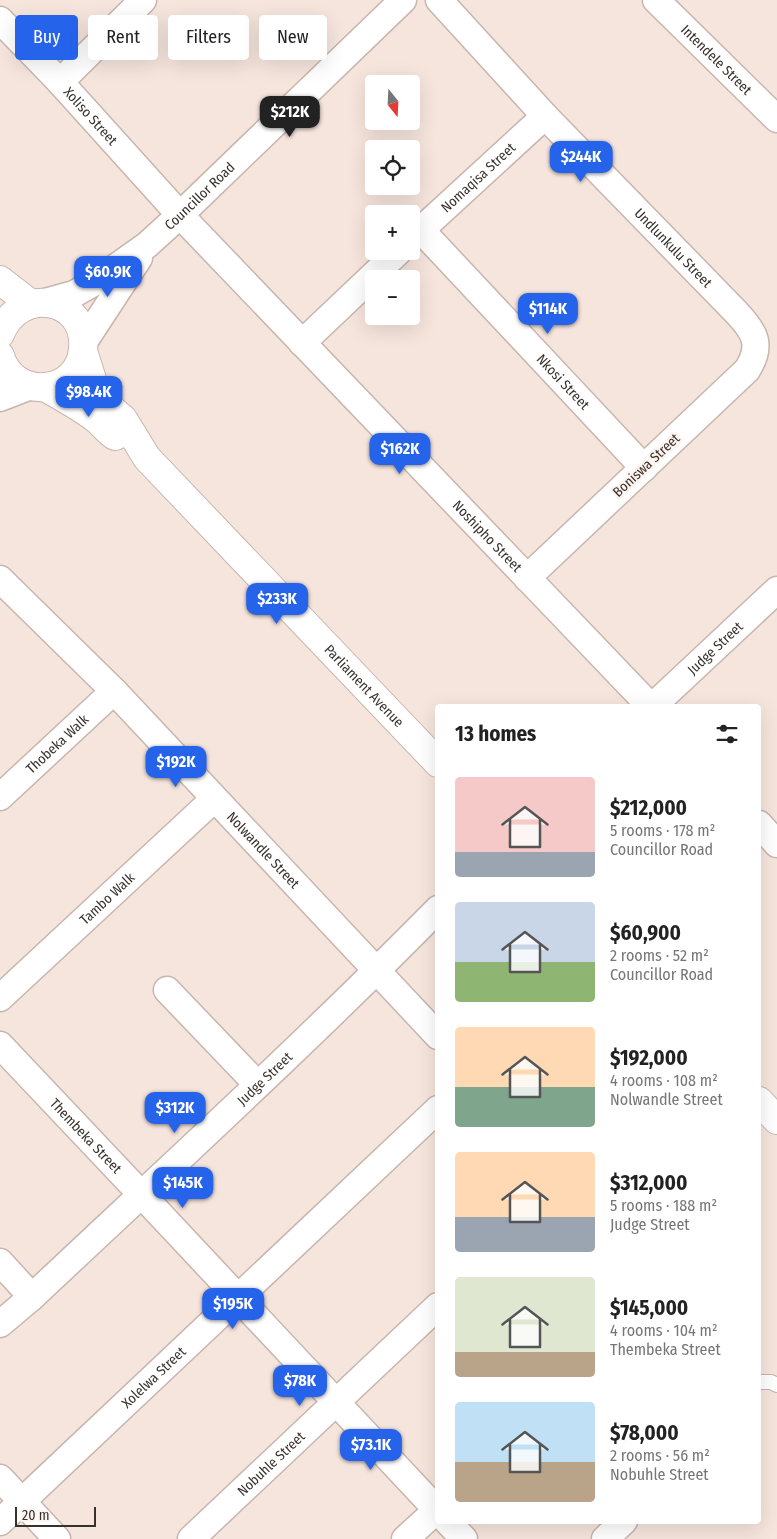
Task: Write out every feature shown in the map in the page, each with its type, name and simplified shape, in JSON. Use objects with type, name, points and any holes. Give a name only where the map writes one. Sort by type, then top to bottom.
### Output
[{"type":"street","points":[[60,82],[143,0]]},
{"type":"street","name":"Councillor Road","points":[[38,303],[74,294],[147,244],[180,215],[403,0]]},
{"type":"street","name":"Undlunkulu Street","points":[[439,0],[545,116],[747,324],[754,336],[756,347]]},
{"type":"street","name":"Intendele Street","points":[[656,0],[777,119]]},
{"type":"street","name":"Xoliso Street","points":[[0,20],[60,82],[180,215]]},
{"type":"street","name":"Nomaqisa Street","points":[[420,231],[545,116]]},
{"type":"street","name":"Noshipho Street","points":[[180,215],[649,704]]},
{"type":"street","name":"Nkosi Street","points":[[420,239],[644,468]]},
{"type":"street","name":"Councillor Road","points":[[83,347],[147,244]]},
{"type":"street","points":[[302,343],[390,260]]},
{"type":"street","points":[[0,280],[38,303]]},
{"type":"street","points":[[0,334],[10,315],[20,308],[38,303]]},
{"type":"street","name":"Parliament Avenue","points":[[38,303],[57,305],[76,320],[81,331],[83,347],[96,392],[104,403],[123,419],[148,458],[435,760]]},
{"type":"street","points":[[0,398],[38,387],[58,384],[70,376],[79,365],[83,347]]},
{"type":"street","name":"Boniswa Street","points":[[527,578],[747,370],[754,359],[756,347]]},
{"type":"street","name":"Parliament Avenue","points":[[0,356],[2,364],[9,374],[19,382],[38,387],[72,402],[91,415],[108,432],[148,458]]},
{"type":"street","name":"Nolwandle Street","points":[[2,586],[114,691],[435,1033]]},
{"type":"street","name":"Judge Street","points":[[653,704],[777,590]]},
{"type":"street","name":"Thobeka Walk","points":[[0,797],[114,691]]},
{"type":"street","name":"Tambo Walk","points":[[0,998],[214,798]]},
{"type":"street","name":"Judge Street","points":[[0,1324],[32,1298],[142,1194],[376,972],[435,912]]},
{"type":"street","points":[[167,990],[257,1084]]},
{"type":"street","name":"Thembeka Street","points":[[0,1045],[435,1508]]},
{"type":"street","points":[[761,1103],[777,1120]]},
{"type":"street","name":"Xolelwa Street","points":[[0,1522],[435,1112]]},
{"type":"street","points":[[0,1262],[32,1298]]},
{"type":"street","name":"Nobuhle Street","points":[[191,1539],[435,1309]]},
{"type":"street","points":[[0,1478],[57,1539]]},
{"type":"street","points":[[405,1539],[435,1517]]},
{"type":"street","name":"Thembeka Street","points":[[450,1524],[464,1539]]},
{"type":"street","points":[[605,1539],[621,1524]]},
{"type":"lane","points":[[761,1382],[771,1382],[777,1385]]}]
